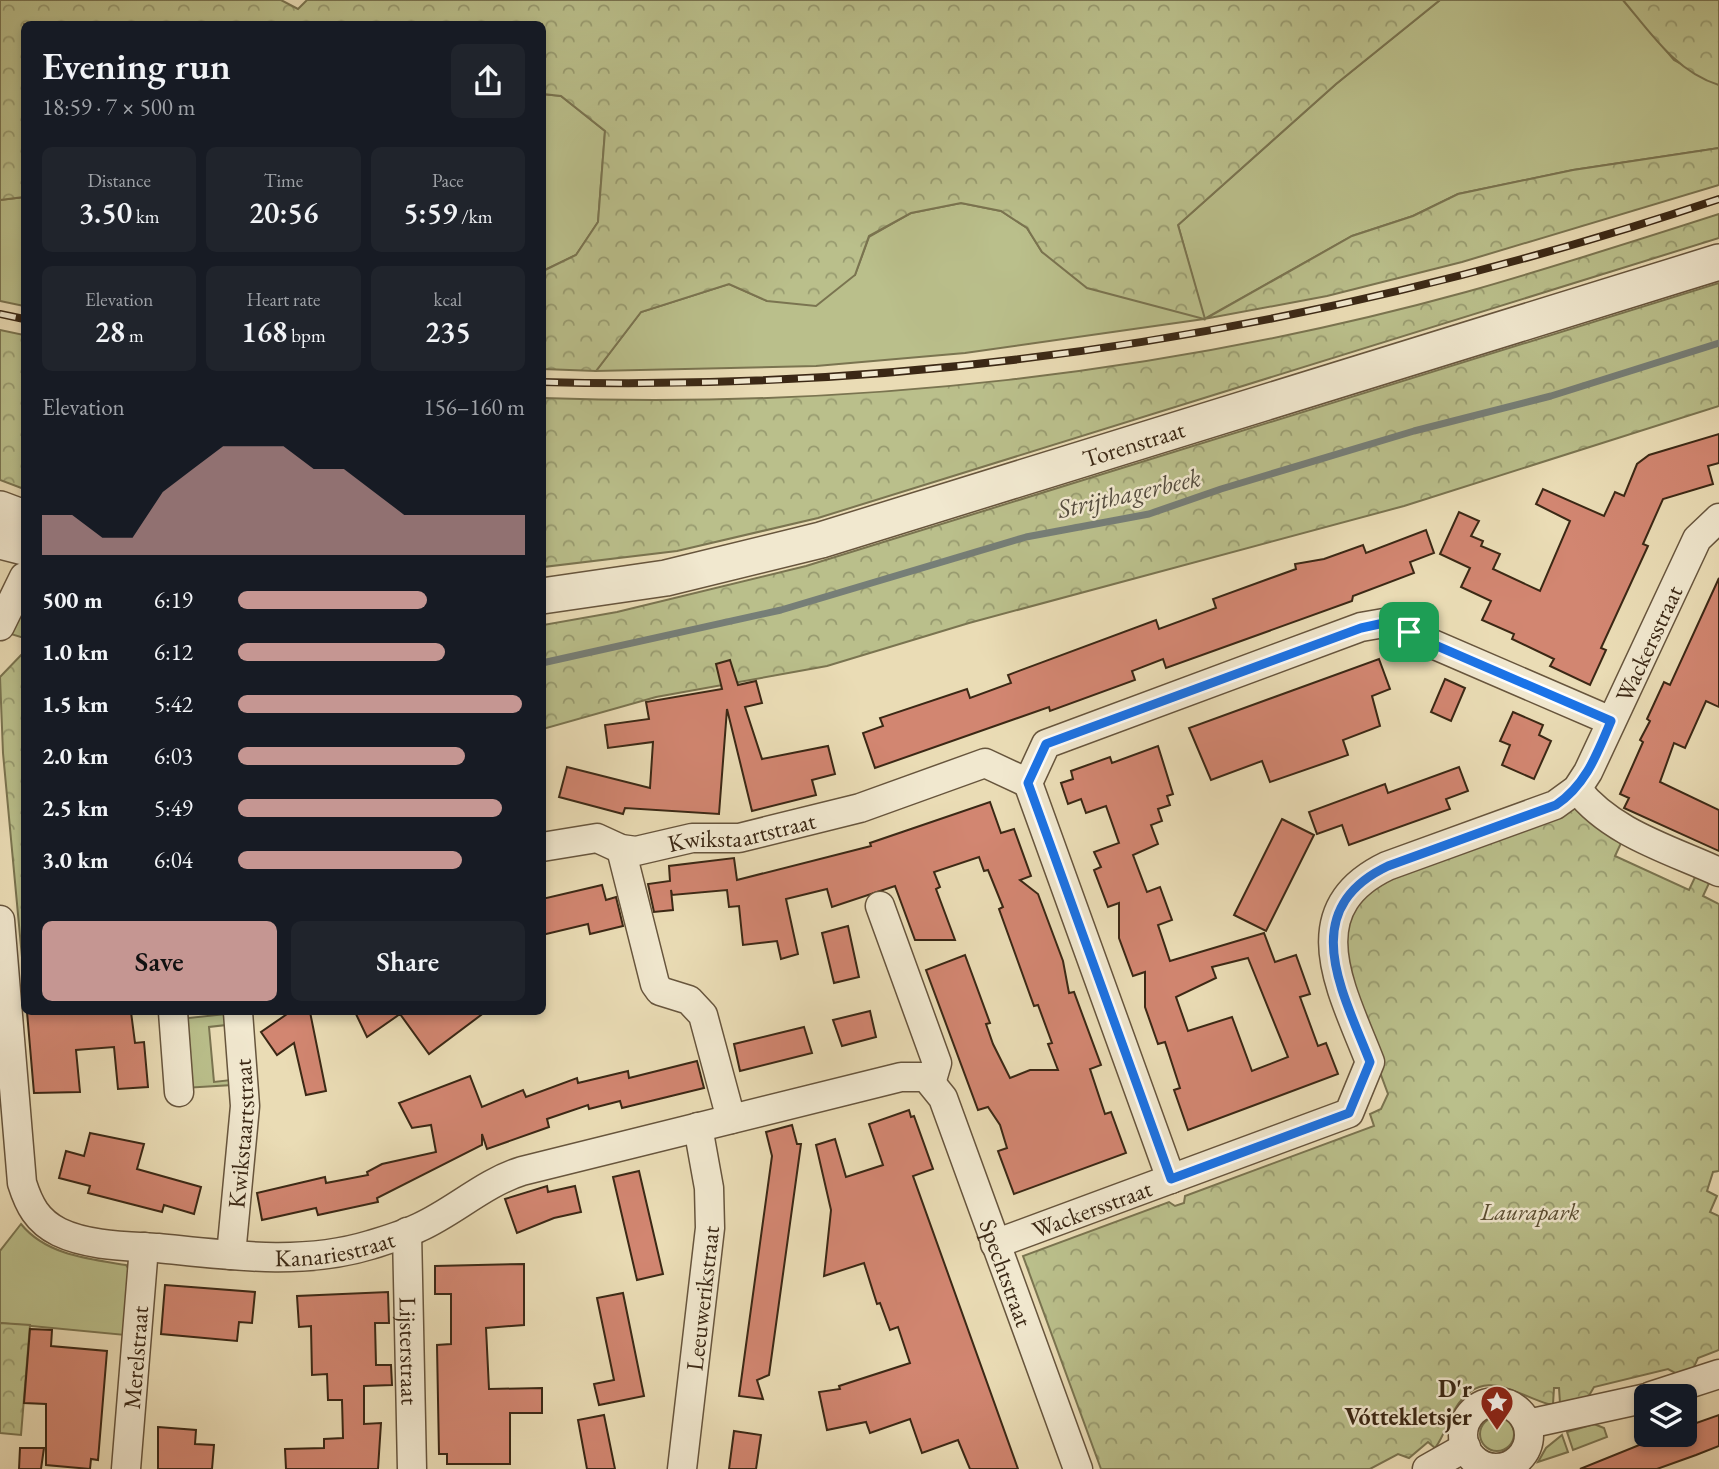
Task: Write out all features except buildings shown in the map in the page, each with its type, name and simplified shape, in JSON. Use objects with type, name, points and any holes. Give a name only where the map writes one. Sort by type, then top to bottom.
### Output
[{"type":"street","name":"Torenstraat","points":[[546,595],[666,578],[821,540],[1719,262]]},
{"type":"street","points":[[0,509],[21,518]]},
{"type":"street","name":"Wackersstraat","points":[[995,1244],[1349,1113],[1370,1062],[1343,993],[1331,943],[1341,907],[1359,885],[1388,866],[1556,805],[1577,789],[1592,763],[1697,539],[1719,518]]},
{"type":"street","points":[[0,539],[21,522]]},
{"type":"street","points":[[0,539],[21,546]]},
{"type":"street","points":[[0,626],[21,583]]},
{"type":"street","points":[[1171,1179],[1028,783],[1046,744],[1361,628],[1384,623],[1611,721]]},
{"type":"street","name":"Kwikstaartstraat","points":[[546,846],[597,838],[621,849],[636,851],[692,838],[738,838],[860,808],[985,763],[1028,783]]},
{"type":"street","points":[[1577,789],[1592,809],[1612,824],[1719,872]]},
{"type":"street","points":[[621,849],[655,984],[660,991],[689,1000],[703,1015],[731,1119]]},
{"type":"street","name":"Spechtstraat","points":[[880,906],[937,1063],[922,1078],[943,1098],[1078,1469]]},
{"type":"street","name":"Kanariestraat","points":[[0,920],[22,1183],[30,1208],[60,1233],[91,1241],[277,1258],[321,1256],[367,1246],[407,1232],[508,1175],[731,1119],[922,1078]]},
{"type":"street","points":[[173,1015],[179,1092]]},
{"type":"street","name":"Kwikstaartstraat","points":[[231,1255],[244,1107],[238,1015]]},
{"type":"street","name":"Leeuwerikstraat","points":[[682,1469],[710,1228],[709,1188],[698,1127]]},
{"type":"street","name":"Lijsterstraat","points":[[407,1232],[412,1469]]},
{"type":"street","name":"Merelstraat","points":[[125,1469],[144,1247]]},
{"type":"street","points":[[1689,1384],[1719,1374]]},
{"type":"street","points":[[1528,1424],[1634,1400]]},
{"type":"street","points":[[1499,1402],[1513,1406],[1528,1424],[1526,1450],[1510,1467],[1484,1465],[1473,1458],[1466,1447],[1463,1433],[1467,1419],[1485,1404],[1499,1402]]},
{"type":"street","points":[[1427,1469],[1466,1447]]},
{"type":"green space","points":[[0,0],[281,0],[298,9],[307,0],[1440,0],[1336,84],[1178,225],[1205,319],[1087,288],[1042,252],[1027,228],[1001,211],[961,203],[911,213],[869,236],[855,275],[816,306],[767,301],[729,284],[641,312],[596,371],[546,369],[546,270],[576,255],[598,222],[605,131],[561,96],[546,94],[546,21],[21,21],[21,197],[0,200]]},
{"type":"green space","points":[[1440,0],[1623,0],[1674,60],[1719,85],[1719,148],[1573,170],[1458,194],[1413,216],[1352,236],[1204,319],[1178,225],[1336,84]]},
{"type":"green space","points":[[1623,0],[1719,0],[1719,85],[1690,71],[1677,61]]},
{"type":"green space","points":[[546,94],[561,96],[605,131],[598,222],[576,255],[546,270]]},
{"type":"green space","points":[[1719,148],[1719,185],[1462,262],[1327,296],[1205,319],[1352,236],[1413,216],[1458,194],[1573,170]]},
{"type":"green space","points":[[21,197],[21,305],[0,301],[0,200]]},
{"type":"green space","points":[[961,203],[1001,211],[1027,228],[1042,252],[1204,319],[965,353],[816,366],[596,371],[641,312],[729,284],[767,301],[855,275],[869,237],[911,213]]},
{"type":"green space","points":[[1719,214],[1719,238],[818,518],[677,551],[546,567],[546,398],[775,398],[1008,380],[1239,345],[1353,321],[1466,292]]},
{"type":"green space","points":[[1719,283],[1719,406],[1404,506],[969,623],[827,666],[656,697],[546,728],[546,624],[617,612],[806,566]]},
{"type":"green space","points":[[0,330],[21,334],[21,488],[0,480]]},
{"type":"green space","points":[[21,597],[21,637],[4,632]]},
{"type":"green space","points":[[21,655],[21,946],[3,753],[0,677]]},
{"type":"green space","name":"Laurapark","points":[[1574,803],[1622,841],[1615,856],[1689,890],[1696,875],[1710,881],[1703,896],[1719,904],[1719,1171],[1713,1172],[1707,1191],[1717,1196],[1710,1212],[1719,1216],[1719,1350],[1698,1358],[1693,1369],[1679,1375],[1668,1369],[1594,1387],[1587,1399],[1560,1403],[1559,1388],[1554,1388],[1553,1404],[1548,1404],[1499,1386],[1476,1388],[1465,1396],[1455,1409],[1435,1448],[1428,1442],[1409,1458],[1398,1454],[1370,1469],[1101,1469],[1023,1256],[1169,1202],[1175,1206],[1184,1203],[1185,1196],[1374,1126],[1370,1114],[1381,1109],[1388,1094],[1348,986],[1339,937],[1370,884]]},
{"type":"green space","points":[[226,1015],[226,1025],[209,1027],[214,1082],[231,1080],[232,1085],[184,1088],[179,1019]]},
{"type":"green space","points":[[21,1224],[43,1243],[55,1249],[83,1258],[126,1265],[130,1271],[125,1335],[0,1323],[0,1251]]},
{"type":"green space","points":[[0,1323],[30,1325],[21,1435],[0,1433]]},
{"type":"green space","points":[[1497,1417],[1509,1422],[1514,1434],[1509,1446],[1497,1451],[1485,1446],[1480,1434],[1485,1422]]},
{"type":"green space","points":[[1594,1424],[1604,1428],[1607,1437],[1573,1450],[1567,1432]]},
{"type":"green space","points":[[1562,1435],[1568,1452],[1538,1462],[1546,1448]]},
{"type":"waterway","name":"Strijthagerbeek","points":[[546,662],[781,610],[1026,537],[1149,514],[1221,489],[1414,431],[1551,396],[1719,343]]},
{"type":"railway","points":[[546,382],[692,383],[842,376],[991,362],[1139,342],[1286,316],[1431,283],[1576,244],[1719,199]]},
{"type":"railway","points":[[0,314],[21,318]]},
{"type":"place","name":"D'r Vóttekletsjer","points":[[1497,1432]]},
{"type":"route","points":[[1384,623],[1409,632],[1611,721],[1597,754],[1577,789],[1556,805],[1372,873],[1345,900],[1333,928],[1333,962],[1370,1062],[1349,1113],[1171,1179],[1028,783],[1046,744],[1361,628],[1384,623]]}]
